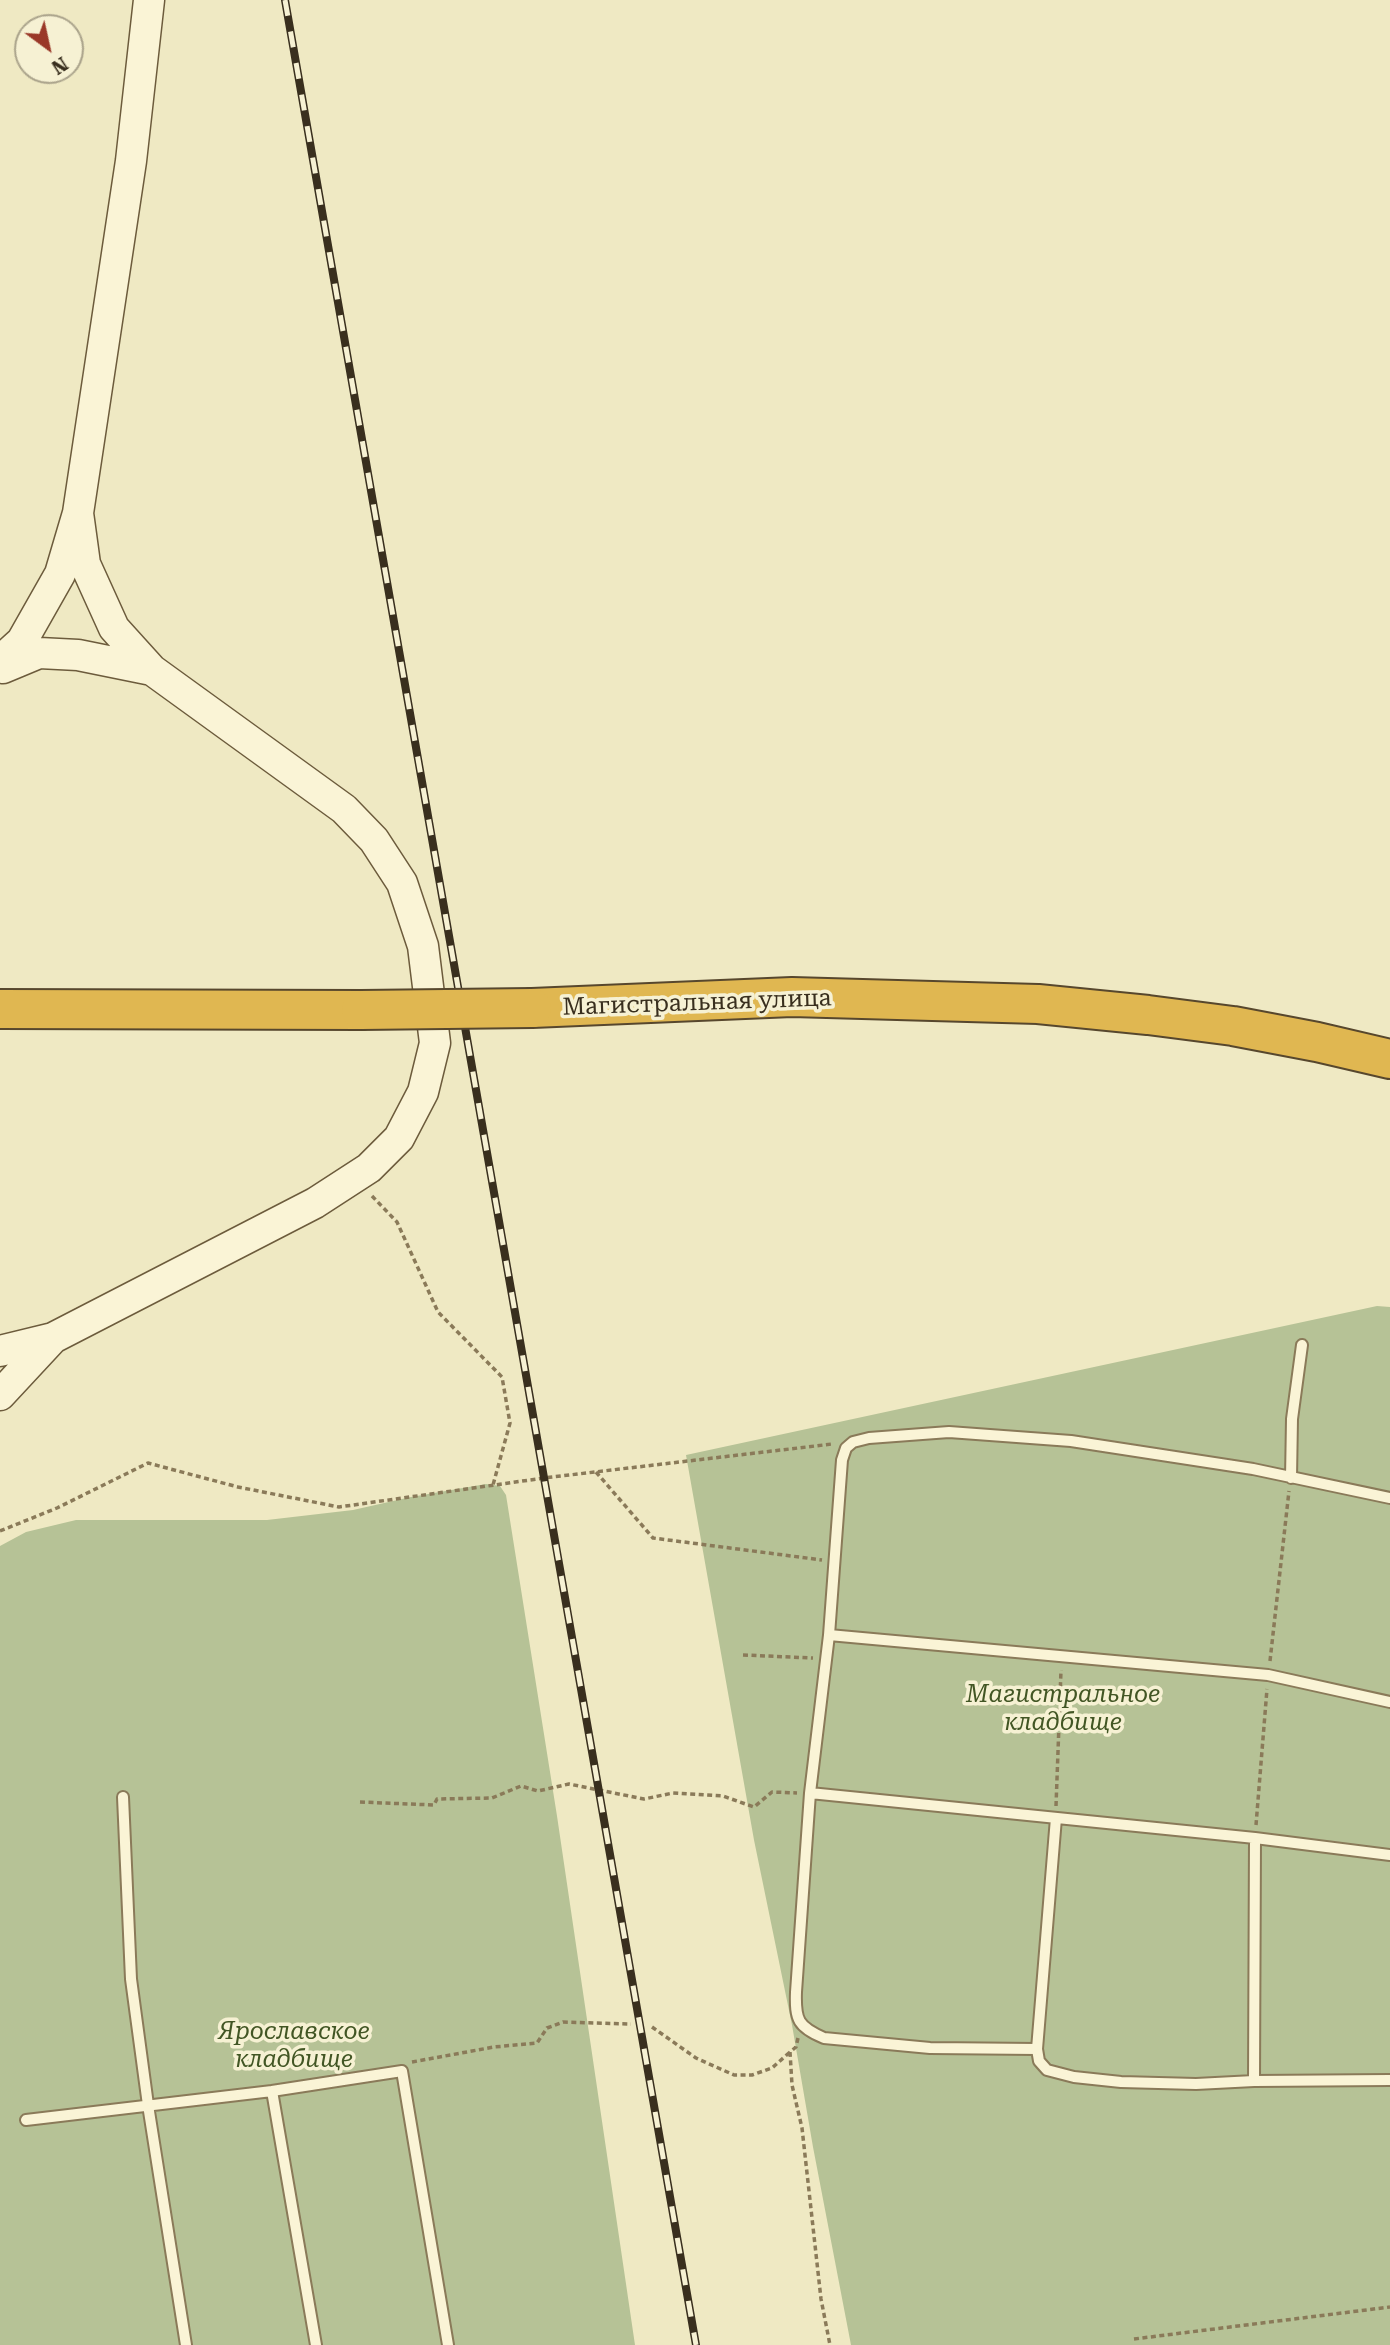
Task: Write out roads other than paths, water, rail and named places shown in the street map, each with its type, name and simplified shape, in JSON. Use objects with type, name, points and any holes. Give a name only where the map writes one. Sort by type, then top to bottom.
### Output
[{"type":"highway","name":"Магистральная улица","points":[[0,1009],[532,1008],[792,997],[1038,1004],[1148,1014],[1233,1026],[1390,1059]]},
{"type":"main road","points":[[0,660],[22,641],[60,574],[78,513],[131,161],[149,0]]},
{"type":"main road","points":[[0,1351],[53,1338],[315,1203],[369,1168],[399,1138],[423,1092],[435,1043],[424,946],[402,883],[374,840],[344,809],[152,670],[114,628],[85,564],[78,513]]},
{"type":"main road","points":[[0,670],[39,653],[78,655],[152,670]]},
{"type":"main road","points":[[0,1395],[53,1338]]},
{"type":"lane","points":[[1291,1478],[1292,1419],[1302,1345]]},
{"type":"lane","points":[[1037,2049],[930,2048],[824,2038],[809,2032],[798,2022],[795,2008],[810,1793],[829,1635],[842,1460],[846,1448],[853,1442],[869,1438],[949,1432],[1070,1441],[1253,1469],[1390,1498]]},
{"type":"lane","points":[[829,1635],[1268,1675],[1390,1702]]},
{"type":"lane","points":[[810,1793],[1255,1838],[1390,1855]]},
{"type":"lane","points":[[123,1797],[131,1979],[186,2345]]},
{"type":"lane","points":[[1056,1818],[1037,2049],[1039,2061],[1047,2070],[1074,2077],[1121,2082],[1196,2084],[1390,2080]]},
{"type":"lane","points":[[1254,2081],[1255,1838]]},
{"type":"lane","points":[[26,2120],[272,2091],[402,2071],[448,2345]]},
{"type":"lane","points":[[272,2091],[316,2345]]},
{"type":"railway","points":[[285,0],[696,2345]]},
{"type":"park label","name":"Магистральное кладбище","points":[[1063,1709]]},
{"type":"park label","name":"Ярославское кладбище","points":[[294,2046]]}]
